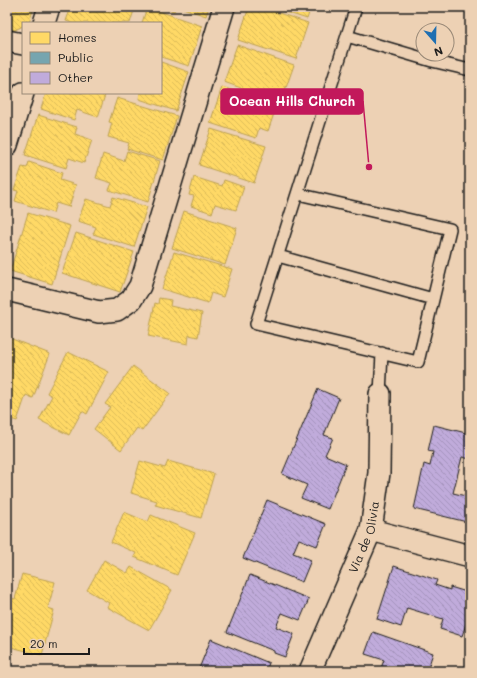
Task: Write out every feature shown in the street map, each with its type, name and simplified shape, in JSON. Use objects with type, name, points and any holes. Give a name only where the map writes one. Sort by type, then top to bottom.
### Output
[{"type":"street","points":[[44,22],[49,7]]},
{"type":"street","points":[[7,290],[99,312],[117,310],[131,300],[140,286],[224,7]]},
{"type":"street","points":[[7,41],[22,44]]},
{"type":"street","points":[[7,145],[22,94]]},
{"type":"street","name":"Via de Olivia","points":[[310,671],[371,530],[379,473],[380,394]]},
{"type":"street","points":[[371,530],[470,556]]},
{"type":"lane","points":[[298,194],[450,229],[418,362],[256,324],[356,7]]},
{"type":"lane","points":[[347,36],[432,61],[470,70]]},
{"type":"lane","points":[[278,256],[433,298]]},
{"type":"lane","points":[[380,394],[382,354]]},
{"type":"building: Homes","points":[[7,7],[34,7],[29,22],[22,22],[22,26],[15,30],[7,28]]},
{"type":"building: Homes","points":[[71,7],[135,7],[130,22],[66,21]]},
{"type":"building: Homes","points":[[147,7],[202,26],[189,66],[162,57],[162,22],[142,22]]},
{"type":"building: Homes","points":[[161,7],[176,7],[174,11]]},
{"type":"building: Homes","points":[[180,7],[209,7],[206,16]]},
{"type":"building: Homes","points":[[249,7],[261,7],[308,23],[296,59],[238,40]]},
{"type":"building: Homes","points":[[270,7],[311,7],[307,19]]},
{"type":"building: Homes","points":[[237,45],[294,65],[281,102],[224,82]]},
{"type":"building: Homes","points":[[162,62],[189,72],[176,111],[139,99],[140,94],[162,94]]},
{"type":"building: Homes","points":[[7,74],[11,75],[7,91]]},
{"type":"building: Homes","points":[[222,87],[277,105],[268,131],[259,128],[256,138],[210,123]]},
{"type":"building: Homes","points":[[46,94],[105,95],[98,117],[77,110],[74,120],[41,109]]},
{"type":"building: Homes","points":[[117,98],[177,116],[163,160],[127,149],[129,143],[108,137],[112,123],[109,122]]},
{"type":"building: Homes","points":[[38,115],[77,127],[75,134],[92,140],[84,163],[69,158],[66,168],[25,155]]},
{"type":"building: Homes","points":[[211,129],[266,146],[254,183],[199,165]]},
{"type":"building: Homes","points":[[127,151],[160,161],[148,202],[109,190],[112,183],[96,178],[103,154],[124,161]]},
{"type":"building: Homes","points":[[29,162],[62,173],[60,180],[76,185],[69,207],[56,203],[53,213],[15,201],[18,191],[14,190],[22,167],[27,168]]},
{"type":"building: Homes","points":[[194,177],[222,186],[224,180],[244,187],[236,210],[215,204],[212,213],[191,206],[194,196],[189,195]]},
{"type":"building: Homes","points":[[113,197],[147,207],[134,247],[93,234],[96,227],[78,221],[86,199],[110,206]]},
{"type":"building: Homes","points":[[184,211],[237,228],[225,265],[172,248]]},
{"type":"building: Homes","points":[[28,213],[70,226],[52,284],[10,271]]},
{"type":"building: Homes","points":[[76,233],[134,252],[120,292],[62,273]]},
{"type":"building: Homes","points":[[174,252],[232,269],[223,297],[211,293],[208,303],[162,289]]},
{"type":"building: Homes","points":[[159,298],[171,300],[170,306],[202,313],[198,337],[189,335],[188,344],[148,336],[155,303],[158,304]]},
{"type":"building: Homes","points":[[7,337],[50,354],[33,398],[26,395],[17,421],[7,418]]},
{"type":"building: Homes","points":[[68,352],[109,372],[87,414],[82,411],[69,435],[39,420],[52,396],[47,393]]},
{"type":"building: Homes","points":[[133,366],[170,393],[142,431],[137,428],[121,450],[94,429],[110,407],[105,404]]},
{"type":"building: Homes","points":[[140,461],[165,468],[168,461],[214,474],[201,518],[155,505],[157,501],[131,493]]},
{"type":"building: Homes","points":[[124,512],[148,522],[151,515],[195,533],[177,575],[134,557],[136,553],[111,542]]},
{"type":"building: Homes","points":[[104,560],[127,573],[131,567],[172,590],[149,630],[107,607],[109,603],[87,590]]},
{"type":"building: Homes","points":[[22,574],[55,582],[48,608],[54,610],[42,655],[7,646],[7,607],[9,598],[15,599]]},
{"type":"building: Public","points":[[466,7],[470,7],[470,23],[468,22]]},
{"type":"building: Other","points":[[318,389],[339,398],[324,435],[333,438],[325,455],[346,464],[328,509],[301,498],[307,485],[282,474]]},
{"type":"building: Other","points":[[434,425],[470,434],[470,459],[462,457],[453,493],[470,497],[470,511],[467,522],[414,509],[424,464],[430,466],[433,452],[428,451]]},
{"type":"building: Other","points":[[267,500],[326,524],[317,546],[299,539],[293,553],[311,560],[302,582],[243,558]]},
{"type":"building: Other","points":[[394,566],[437,580],[435,585],[450,590],[450,587],[470,593],[470,612],[462,636],[440,629],[443,619],[407,608],[401,627],[377,619]]},
{"type":"building: Other","points":[[250,575],[309,599],[300,620],[282,613],[276,627],[294,634],[285,657],[227,632]]},
{"type":"building: Other","points":[[373,632],[433,653],[427,671],[380,671],[384,660],[365,654]]},
{"type":"building: Other","points":[[211,639],[269,663],[266,671],[198,671]]},
{"type":"building: Other","points":[[360,667],[371,671],[359,671]]},
{"type":"place","name":"Ocean Hills Church","points":[[369,167]]}]
